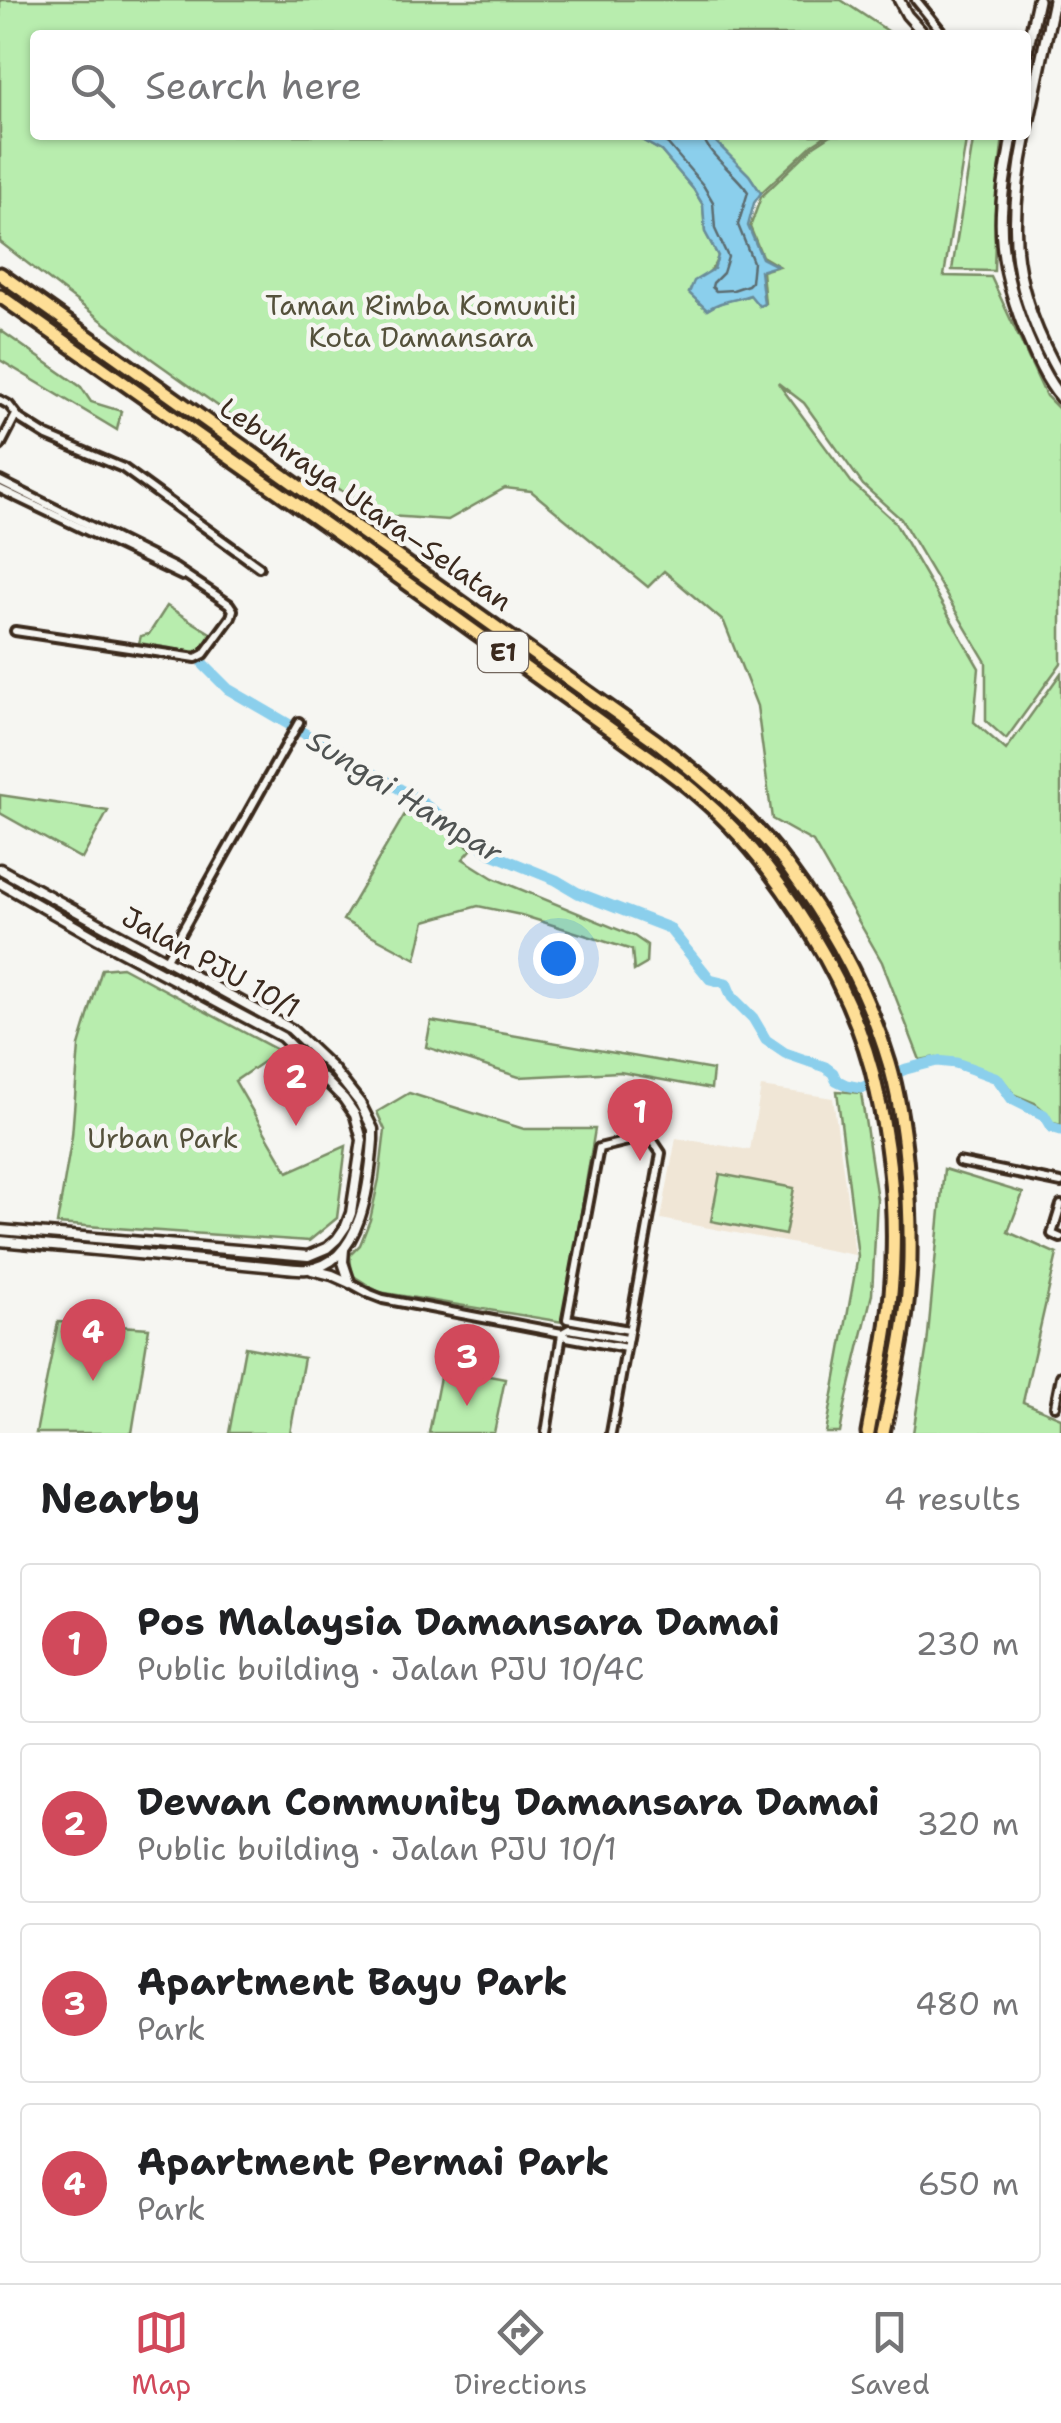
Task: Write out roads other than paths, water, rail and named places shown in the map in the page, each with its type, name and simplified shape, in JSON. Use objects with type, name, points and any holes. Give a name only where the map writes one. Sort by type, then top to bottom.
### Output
[{"type":"highway","name":"Lebuhraya Utara–Selatan","points":[[0,274],[656,740],[702,777],[787,866],[844,954],[870,1012],[894,1086],[908,1179],[910,1262],[902,1345],[883,1433]]},
{"type":"highway","name":"Lebuhraya Utara–Selatan","points":[[0,296],[354,545],[698,795],[774,877],[796,907],[854,1018],[878,1092],[890,1179],[893,1260],[868,1433]]},
{"type":"main road","points":[[1031,32],[1038,0]]},
{"type":"main road","points":[[1031,102],[1054,0]]},
{"type":"main road","points":[[1031,73],[1041,32],[1049,18]]},
{"type":"main road","points":[[1011,140],[1002,205],[1008,282],[1035,356],[1061,398]]},
{"type":"main road","points":[[1023,140],[1014,233],[1019,278],[1035,328],[1061,377]]},
{"type":"street","points":[[899,0],[920,30]]},
{"type":"street","points":[[916,0],[938,30]]},
{"type":"street","points":[[0,400],[47,436],[122,468],[259,567]]},
{"type":"street","points":[[0,446],[16,415]]},
{"type":"street","points":[[0,485],[175,568],[229,604],[232,610],[204,654],[196,658],[15,630]]},
{"type":"street","points":[[165,961],[300,722]]},
{"type":"street","points":[[1,869],[27,898]]},
{"type":"street","name":"Jalan PJU 10/1","points":[[1,869],[292,1031],[333,1068],[366,1111],[373,1129],[361,1216],[344,1248]]},
{"type":"street","name":"Jalan PJU 10/1","points":[[0,883],[282,1037],[344,1100],[362,1132],[346,1226],[327,1248],[308,1256],[0,1230]]},
{"type":"street","points":[[204,996],[238,1000]]},
{"type":"street","points":[[611,1433],[661,1153],[654,1141],[646,1139],[598,1148],[567,1319],[629,1330]]},
{"type":"street","points":[[959,1162],[1061,1182]]},
{"type":"street","points":[[358,1173],[361,1216]]},
{"type":"street","points":[[1061,1205],[1052,1232],[1061,1238]]},
{"type":"street","points":[[0,1241],[307,1269],[332,1274],[383,1298],[567,1337],[627,1344]]},
{"type":"street","points":[[132,1243],[188,1251],[207,1261]]},
{"type":"street","points":[[307,1269],[326,1262],[344,1248]]},
{"type":"street","points":[[344,1248],[343,1262],[350,1282]]},
{"type":"street","points":[[546,1433],[562,1333]]},
{"type":"street","points":[[1055,1406],[1061,1376]]},
{"type":"water","points":[[642,140],[714,140],[749,175],[761,193],[748,226],[762,258],[777,266],[760,271],[764,304],[759,306],[750,295],[707,310],[689,293],[694,281],[714,269],[718,256],[705,232],[703,205],[661,151]]},
{"type":"waterway","name":"Sungai Hampar","points":[[204,665],[228,689],[417,799],[492,854],[669,928],[710,979],[726,983],[732,997],[753,1018],[766,1040],[785,1053],[825,1067],[836,1080],[861,1088],[906,1069],[937,1061],[956,1063],[997,1078],[1012,1099],[1044,1115],[1051,1127],[1061,1130]]},
{"type":"place","name":"Dewan Community Damansara Damai","points":[[296,1126]]},
{"type":"place","name":"Pos Malaysia Damansara Damai","points":[[640,1161]]},
{"type":"place","name":"Apartment Permai Park","points":[[93,1381]]},
{"type":"place","name":"Apartment Bayu Park","points":[[467,1406]]},
{"type":"park label","name":"Taman Rimba Komuniti Kota Damansara","points":[[421,321]]},
{"type":"park label","name":"Urban Park","points":[[163,1138]]}]
